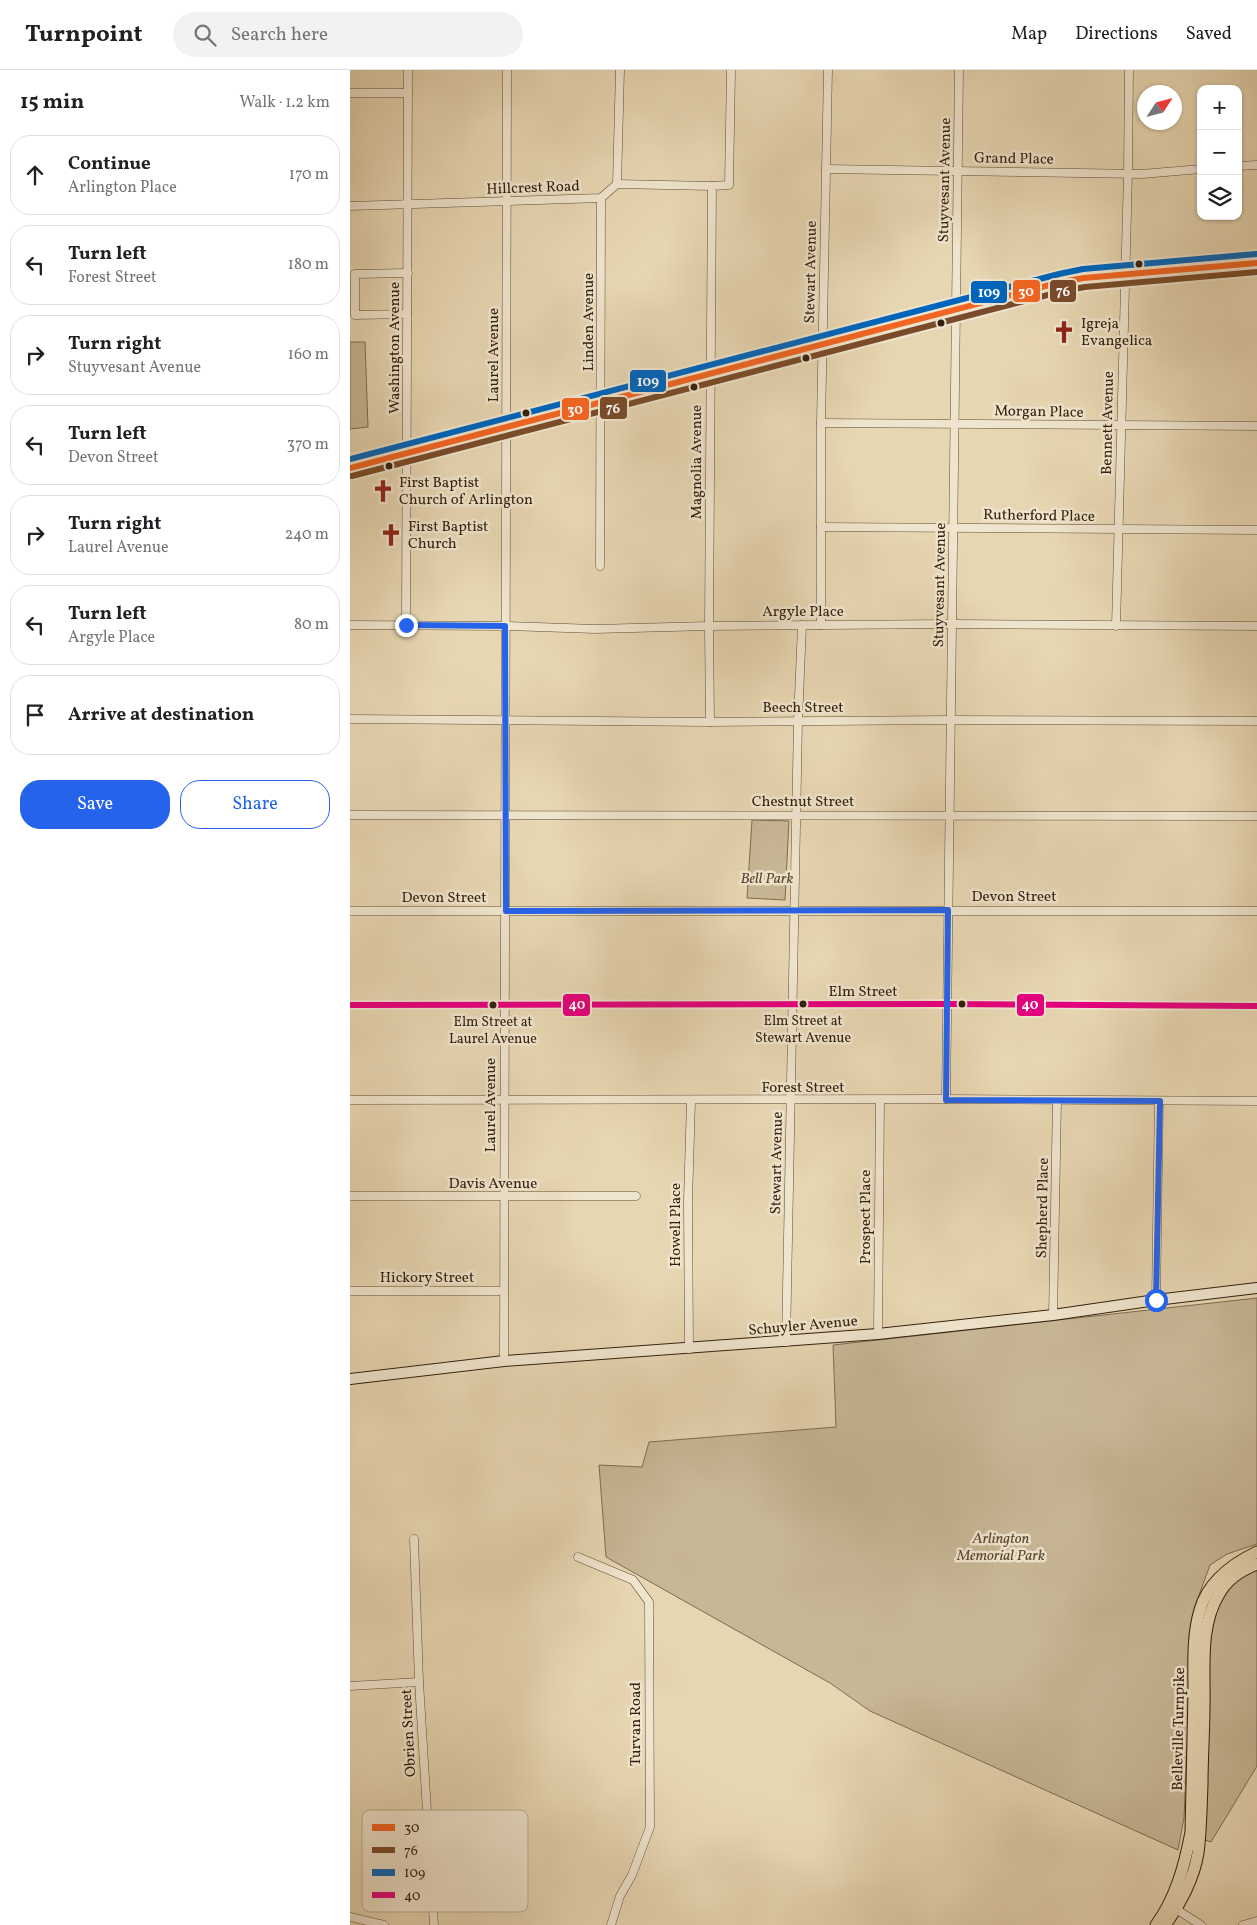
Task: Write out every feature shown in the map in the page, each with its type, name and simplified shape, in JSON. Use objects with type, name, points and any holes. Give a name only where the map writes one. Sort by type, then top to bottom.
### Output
[{"type":"main road","points":[[350,468],[1068,281],[1124,274],[1257,263]]},
{"type":"main road","name":"Schuyler Avenue","points":[[350,1379],[504,1361],[878,1334],[1053,1315],[1257,1288]]},
{"type":"main road","name":"Belleville Turnpike","points":[[1165,1925],[1173,1907],[1187,1853],[1190,1832],[1195,1645],[1200,1610],[1207,1594],[1218,1579],[1236,1563],[1257,1552]]},
{"type":"main road","name":"Belleville Turnpike","points":[[1156,1925],[1186,1890],[1198,1855],[1204,1651],[1209,1617],[1219,1594],[1227,1582],[1242,1571],[1257,1564]]},
{"type":"street","name":"Washington Avenue","points":[[406,625],[408,70]]},
{"type":"street","name":"Laurel Avenue","points":[[504,1361],[503,1100],[506,911],[504,816],[508,70]]},
{"type":"street","points":[[620,70],[617,184],[712,186],[729,186],[731,70]]},
{"type":"street","name":"Stewart Avenue","points":[[821,625],[821,422],[828,70]]},
{"type":"street","name":"Stuyvesant Avenue","points":[[946,1100],[959,70]]},
{"type":"street","name":"Bennett Avenue","points":[[1116,626],[1129,70]]},
{"type":"street","points":[[350,93],[408,93]]},
{"type":"street","points":[[1242,166],[1257,165]]},
{"type":"street","name":"Grand Place","points":[[826,169],[1128,174],[1197,169]]},
{"type":"street","name":"Hillcrest Road","points":[[350,206],[601,198],[617,184]]},
{"type":"street","name":"Magnolia Avenue","points":[[710,722],[712,186]]},
{"type":"street","name":"Linden Avenue","points":[[600,566],[601,198]]},
{"type":"street","points":[[408,273],[355,274],[355,315],[408,314]]},
{"type":"street","name":"Morgan Place","points":[[821,422],[1257,426]]},
{"type":"street","name":"Rutherford Place","points":[[821,528],[1257,530]]},
{"type":"street","name":"Argyle Place","points":[[350,626],[505,626],[595,629],[952,624],[1257,626]]},
{"type":"street","name":"Stewart Avenue","points":[[786,1342],[798,721],[802,625]]},
{"type":"street","name":"Beech Street","points":[[350,719],[710,722],[951,720],[1257,721]]},
{"type":"street","name":"Chestnut Street","points":[[350,815],[950,814],[1257,816]]},
{"type":"street","name":"Devon Street","points":[[350,911],[1257,911]]},
{"type":"street","name":"Elm Street","points":[[350,1006],[946,1004],[1257,1006]]},
{"type":"street","name":"Forest Street","points":[[350,1100],[1257,1101]]},
{"type":"street","name":"Prospect Place","points":[[878,1334],[880,1100]]},
{"type":"street","name":"Howell Place","points":[[689,1349],[688,1201],[691,1101]]},
{"type":"street","name":"Shepherd Place","points":[[1053,1315],[1057,1101]]},
{"type":"street","points":[[1156,1300],[1160,1101]]},
{"type":"street","name":"Davis Avenue","points":[[350,1196],[636,1196]]},
{"type":"street","name":"Hickory Street","points":[[350,1291],[504,1291]]},
{"type":"street","name":"Obrien Street","points":[[414,1539],[419,1682],[427,1810]]},
{"type":"street","name":"Turvan Road","points":[[578,1557],[633,1580],[649,1602],[650,1827],[632,1874],[620,1896],[611,1925]]},
{"type":"street","points":[[350,1686],[419,1682]]},
{"type":"street","points":[[1173,1907],[1201,1925]]},
{"type":"street","name":"Obrien Street","points":[[433,1912],[434,1925]]},
{"type":"street","points":[[350,1917],[384,1925]]},
{"type":"street","points":[[1243,1925],[1257,1921]]},
{"type":"green space","points":[[350,342],[365,342],[368,427],[350,429]]},
{"type":"green space","name":"Bell Park","points":[[752,820],[789,821],[785,900],[747,898]]},
{"type":"green space","name":"Arlington Memorial Park","points":[[1257,1298],[1257,1544],[1227,1554],[1210,1565],[1195,1606],[1191,1649],[1184,1818],[1178,1850],[870,1711],[830,1683],[606,1557],[599,1465],[642,1467],[649,1442],[836,1427],[833,1345]]},
{"type":"green space","points":[[1257,1568],[1257,1766],[1211,1842],[1205,1840],[1209,1652],[1213,1625],[1216,1613],[1226,1592],[1244,1575]]},
{"type":"transit line","name":"109","points":[[350,459],[1059,274],[1083,269],[1256,254]]},
{"type":"transit line","name":"30","points":[[350,468],[1061,282],[1084,278],[1257,263]]},
{"type":"transit line","name":"76","points":[[352,476],[1063,291],[1085,287],[1257,272]]},
{"type":"transit line","name":"40","points":[[350,1005],[946,1004],[1257,1006]]},
{"type":"place","name":"Igreja Evangelica","points":[[1064,332]]},
{"type":"place","name":"First Baptist Church of Arlington","points":[[383,491]]},
{"type":"place","name":"First Baptist Church","points":[[391,535]]},
{"type":"place","name":"Elm Street at Stewart Avenue","points":[[803,1004]]},
{"type":"place","name":"Elm Street at Laurel Avenue","points":[[493,1005]]},
{"type":"route","points":[[406,625],[505,626],[504,816],[506,911],[948,910],[946,1100],[1160,1101],[1156,1300]]}]
